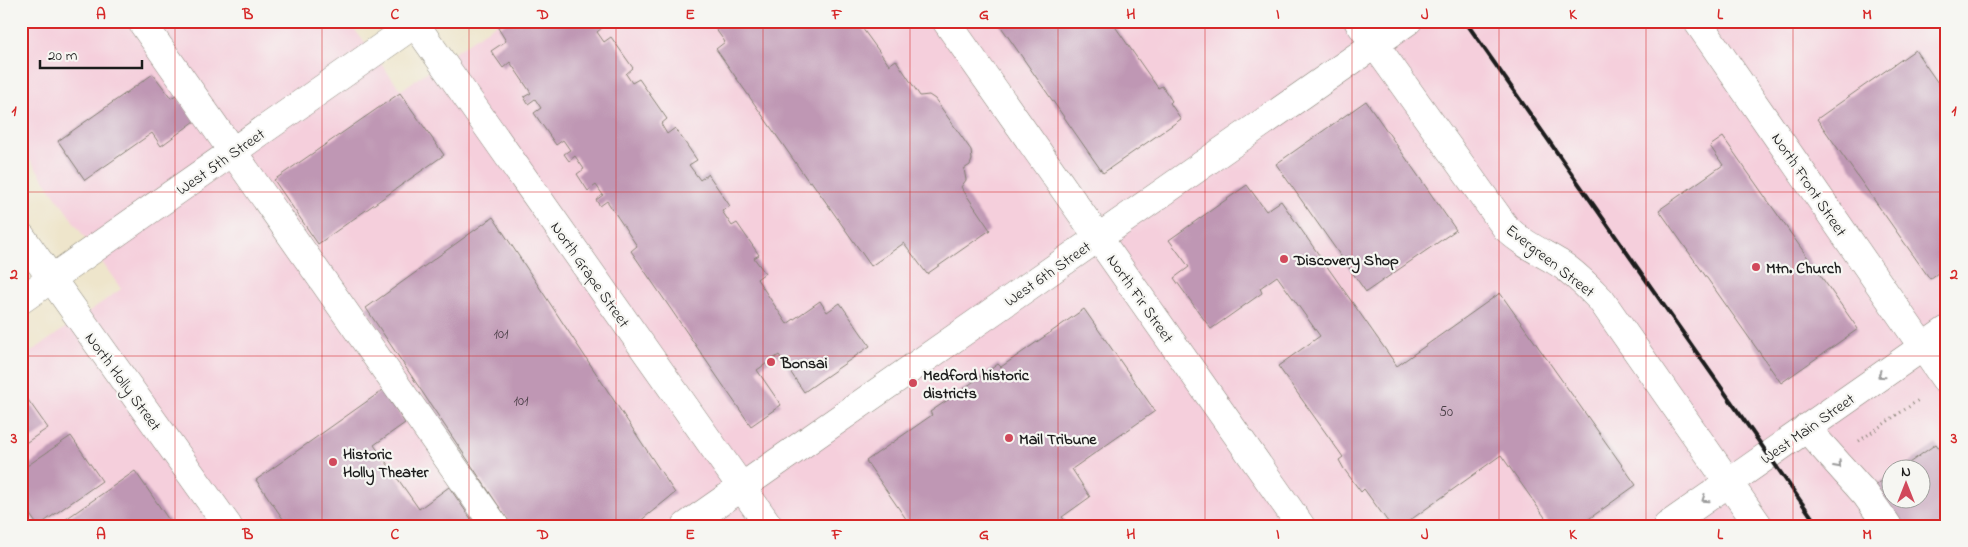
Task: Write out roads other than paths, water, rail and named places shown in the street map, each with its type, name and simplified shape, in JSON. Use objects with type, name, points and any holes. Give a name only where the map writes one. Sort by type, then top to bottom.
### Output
[{"type":"street","points":[[141,21],[495,526]]},
{"type":"street","name":"North Fir Street","points":[[946,21],[1301,526]]},
{"type":"street","name":"Evergreen Street","points":[[1358,21],[1506,228],[1521,242],[1572,273],[1601,300],[1759,526]]},
{"type":"street","name":"West 6th Street","points":[[686,526],[1408,21]]},
{"type":"street","name":"North Front Street","points":[[1697,21],[1921,348],[1947,382]]},
{"type":"street","name":"West 5th Street","points":[[21,300],[416,22]]},
{"type":"street","name":"North Grape Street","points":[[416,22],[769,526]]},
{"type":"street","name":"North Holly Street","points":[[21,236],[228,526]]},
{"type":"street","name":"West Main Street","points":[[1667,526],[1947,330]]},
{"type":"street","points":[[1806,428],[1866,495],[1888,526]]},
{"type":"railway","points":[[1465,21],[1818,526]]},
{"type":"place","name":"Discovery Shop","points":[[1284,259]]},
{"type":"place","name":"Mtn. Church","points":[[1756,267]]},
{"type":"place","name":"Bonsai","points":[[771,362]]},
{"type":"place","name":"Medford historic districts","points":[[913,383]]},
{"type":"place","name":"Mail Tribune","points":[[1009,438]]},
{"type":"place","name":"Historic Holly Theater","points":[[333,462]]}]
